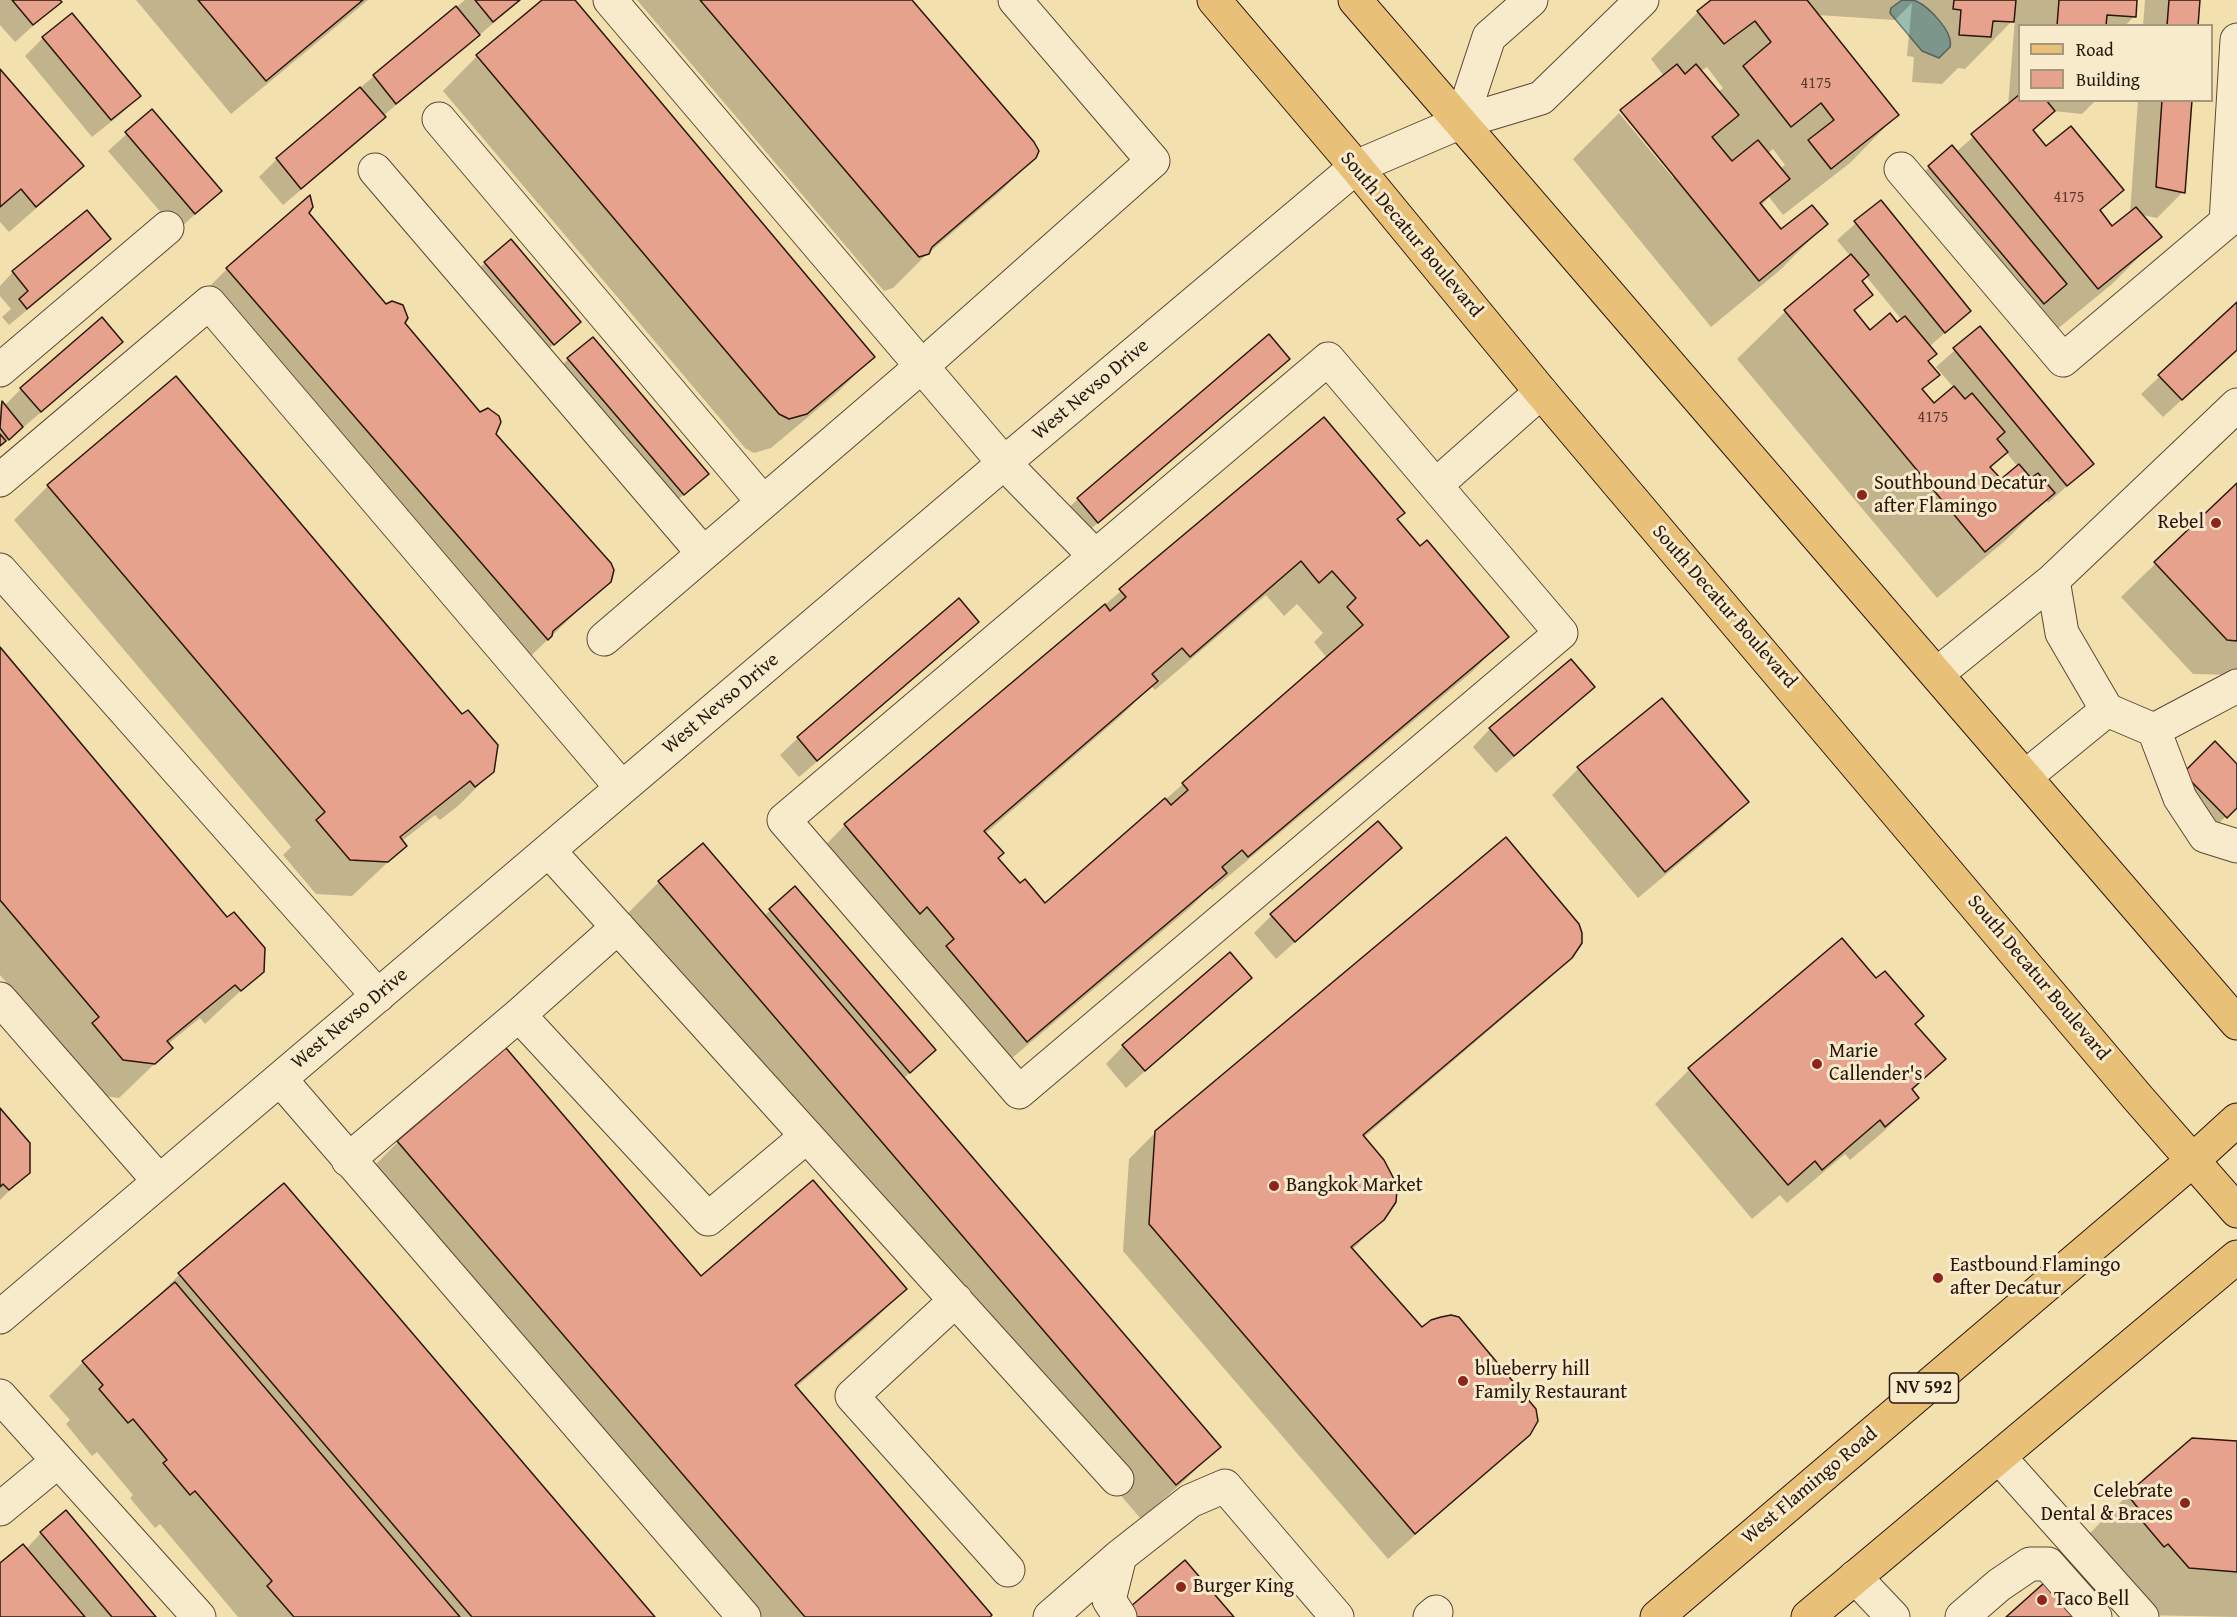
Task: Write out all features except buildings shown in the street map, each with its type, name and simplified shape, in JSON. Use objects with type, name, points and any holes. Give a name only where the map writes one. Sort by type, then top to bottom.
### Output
[{"type":"main road","name":"South Decatur Boulevard","points":[[1214,0],[1356,167],[1542,393],[2192,1161],[2237,1211]]},
{"type":"main road","points":[[1355,0],[2237,1023]]},
{"type":"main road","name":"West Flamingo Road","points":[[1657,1617],[2192,1161],[2237,1120]]},
{"type":"main road","points":[[1808,1617],[2237,1257]]},
{"type":"street","points":[[610,0],[1004,463],[1095,556]]},
{"type":"street","points":[[604,639],[922,366],[1153,161],[1016,0]]},
{"type":"street","points":[[1461,122],[1490,37],[1531,0]]},
{"type":"street","name":"West Nevso Drive","points":[[0,1317],[1004,463],[1356,167],[1461,122],[1541,98],[1642,0]]},
{"type":"street","points":[[1901,169],[2063,360],[2226,222],[2237,40]]},
{"type":"street","points":[[439,119],[763,502]]},
{"type":"street","points":[[375,170],[703,553]]},
{"type":"street","points":[[0,370],[167,228]]},
{"type":"street","points":[[0,480],[209,303],[622,788]]},
{"type":"street","points":[[1328,359],[1561,633],[1019,1092],[784,820],[1095,556],[1328,359]]},
{"type":"street","points":[[1436,485],[1542,393]]},
{"type":"street","points":[[1937,674],[2053,580],[2237,405]]},
{"type":"street","points":[[0,570],[378,996]]},
{"type":"street","points":[[2053,580],[2062,633],[2107,710],[2154,730],[2180,798],[2205,836],[2237,846]]},
{"type":"street","points":[[2154,730],[2237,686]]},
{"type":"street","points":[[2025,777],[2107,710]]},
{"type":"street","points":[[549,850],[1117,1479]]},
{"type":"street","points":[[348,1160],[519,1015],[618,927]]},
{"type":"street","points":[[0,999],[159,1181]]},
{"type":"street","points":[[519,1015],[708,1219],[807,1136]]},
{"type":"street","points":[[279,1079],[744,1617]]},
{"type":"street","points":[[956,1300],[852,1396],[1008,1570]]},
{"type":"street","points":[[0,1396],[199,1617]]},
{"type":"street","points":[[1999,1457],[2142,1617]]},
{"type":"street","points":[[0,1509],[58,1461]]},
{"type":"street","points":[[1050,1617],[1120,1556],[1190,1501],[1225,1486],[1337,1617]]},
{"type":"street","points":[[1120,1556],[1109,1600],[1120,1617]]},
{"type":"street","points":[[1962,1617],[1999,1585],[2030,1564],[2048,1564],[2095,1617]]},
{"type":"street","points":[[1855,1577],[1893,1617]]},
{"type":"shaded area","points":[[1902,0],[1916,1],[1921,4],[1934,14],[1944,27],[1948,34],[1950,47],[1939,58],[1922,51],[1890,13],[1891,8]]},
{"type":"place","name":"Southbound Decatur after Flamingo","points":[[1862,495]]},
{"type":"place","name":"Rebel","points":[[2216,523]]},
{"type":"place","name":"Marie Callender's","points":[[1817,1064]]},
{"type":"place","name":"Bangkok Market","points":[[1274,1186]]},
{"type":"place","name":"Eastbound Flamingo after Decatur","points":[[1938,1278]]},
{"type":"place","name":"blueberry hill Family Restaurant","points":[[1463,1381]]},
{"type":"place","name":"Celebrate Dental & Braces","points":[[2185,1503]]},
{"type":"place","name":"Burger King","points":[[1181,1587]]},
{"type":"place","name":"Taco Bell","points":[[2042,1600]]}]
